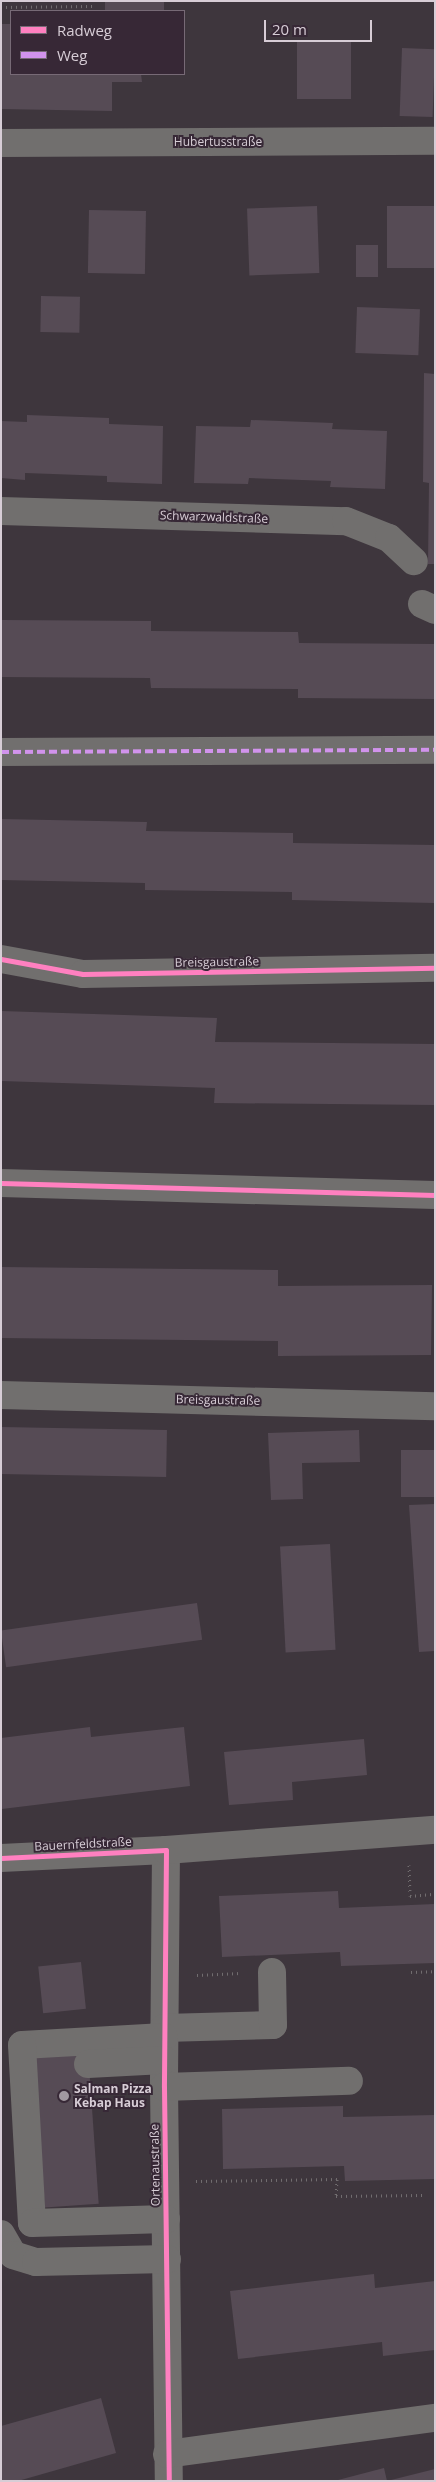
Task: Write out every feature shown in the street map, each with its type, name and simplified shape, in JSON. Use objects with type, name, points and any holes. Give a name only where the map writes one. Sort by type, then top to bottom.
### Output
[{"type":"street","name":"Hubertusstraße","points":[[1,143],[435,141]]},
{"type":"street","name":"Schwarzwaldstraße","points":[[1,511],[346,521],[389,538],[414,561]]},
{"type":"street","points":[[1,752],[435,750]]},
{"type":"street","name":"Breisgaustraße","points":[[1,959],[83,974],[435,968]]},
{"type":"street","points":[[1,1183],[435,1194]]},
{"type":"street","name":"Breisgaustraße","points":[[1,1395],[435,1406]]},
{"type":"street","name":"Bauernfeldstraße","points":[[1,1858],[166,1850],[435,1830]]},
{"type":"street","name":"Ortenaustraße","points":[[166,1850],[164,2087],[169,2481]]},
{"type":"street","points":[[88,2064],[164,2042],[274,2025],[272,1972]]},
{"type":"street","points":[[164,2042],[22,2045],[32,2223],[166,2218]]},
{"type":"street","points":[[164,2087],[349,2081]]},
{"type":"street","points":[[1,2234],[12,2255],[36,2262],[167,2259]]},
{"type":"street","points":[[168,2454],[435,2418]]},
{"type":"path","points":[[1,7],[95,6]]},
{"type":"path","points":[[408,1832],[410,1896],[435,1894]]},
{"type":"path","points":[[411,1972],[435,1971]]},
{"type":"path","points":[[166,2181],[337,2179],[336,2196],[423,2194]]},
{"type":"building","points":[[105,1],[164,1],[164,10],[105,10]]},
{"type":"building","points":[[1,24],[10,24],[10,75],[141,75],[142,82],[112,82],[112,111],[1,109]]},
{"type":"building","points":[[297,41],[351,41],[351,99],[297,99]]},
{"type":"building","points":[[402,48],[435,49],[433,117],[400,116]]},
{"type":"building","points":[[317,206],[319,273],[249,275],[247,208]]},
{"type":"building","points":[[387,206],[435,206],[435,268],[387,268]]},
{"type":"building","points":[[89,210],[146,211],[145,274],[88,273]]},
{"type":"building","points":[[356,245],[378,245],[378,277],[356,277]]},
{"type":"building","points":[[41,296],[80,297],[79,333],[40,332]]},
{"type":"building","points":[[357,307],[420,309],[418,355],[355,353]]},
{"type":"building","points":[[424,373],[435,374],[435,564],[428,564],[429,483],[423,482]]},
{"type":"building","points":[[27,415],[109,418],[109,424],[163,426],[162,484],[107,482],[107,476],[25,473],[25,480],[1,478],[1,421],[27,422]]},
{"type":"building","points":[[251,420],[333,423],[332,429],[387,431],[385,489],[330,487],[331,481],[249,478],[248,484],[194,483],[196,426],[250,427]]},
{"type":"building","points":[[2,620],[151,621],[151,631],[298,632],[299,643],[435,644],[435,699],[298,698],[298,689],[151,688],[150,678],[1,677]]},
{"type":"building","points":[[1,819],[147,822],[146,831],[293,833],[293,843],[435,845],[435,903],[292,900],[292,892],[145,890],[145,883],[1,880]]},
{"type":"building","points":[[1,1011],[217,1018],[215,1042],[435,1044],[435,1105],[214,1103],[215,1088],[1,1081]]},
{"type":"building","points":[[1,1267],[278,1270],[278,1286],[432,1285],[431,1355],[278,1356],[278,1341],[1,1338]]},
{"type":"building","points":[[1,1427],[167,1430],[166,1477],[1,1474]]},
{"type":"building","points":[[359,1430],[360,1462],[302,1463],[303,1499],[271,1500],[268,1433]]},
{"type":"building","points":[[401,1450],[435,1450],[435,1497],[401,1497]]},
{"type":"building","points":[[435,1504],[435,1651],[419,1652],[409,1505]]},
{"type":"building","points":[[330,1544],[336,1650],[286,1652],[280,1547]]},
{"type":"building","points":[[197,1603],[202,1640],[6,1667],[1,1631]]},
{"type":"building","points":[[90,1727],[91,1737],[184,1727],[190,1786],[2,1809],[1,1738]]},
{"type":"building","points":[[364,1739],[367,1775],[292,1782],[293,1800],[229,1805],[224,1752]]},
{"type":"building","points":[[338,1891],[339,1908],[435,1904],[435,1963],[341,1966],[340,1952],[222,1957],[219,1896]]},
{"type":"building","points":[[81,1962],[86,2009],[43,2013],[38,1966]]},
{"type":"building","points":[[88,2051],[99,2204],[45,2207],[34,2055]]},
{"type":"building","points":[[343,2106],[343,2117],[435,2115],[435,2179],[345,2181],[344,2166],[223,2169],[222,2109]]},
{"type":"building","points":[[374,2274],[375,2288],[435,2281],[435,2350],[383,2356],[382,2342],[238,2359],[230,2291]]},
{"type":"building","points":[[101,2398],[116,2453],[18,2481],[1,2481],[1,2426]]},
{"type":"building","points":[[384,2468],[387,2481],[338,2481],[338,2480]]},
{"type":"building","points":[[435,2469],[435,2481],[391,2481],[391,2480]]},
{"type":"marked path","points":[[1,752],[435,750]]},
{"type":"cycle path","points":[[1,959],[83,974],[435,968]]},
{"type":"cycle path","points":[[1,1183],[435,1195]]},
{"type":"cycle path","points":[[1,1858],[166,1850],[164,2087],[169,2481]]},
{"type":"place","name":"Salman Pizza Kebap Haus","points":[[64,2096]]}]
